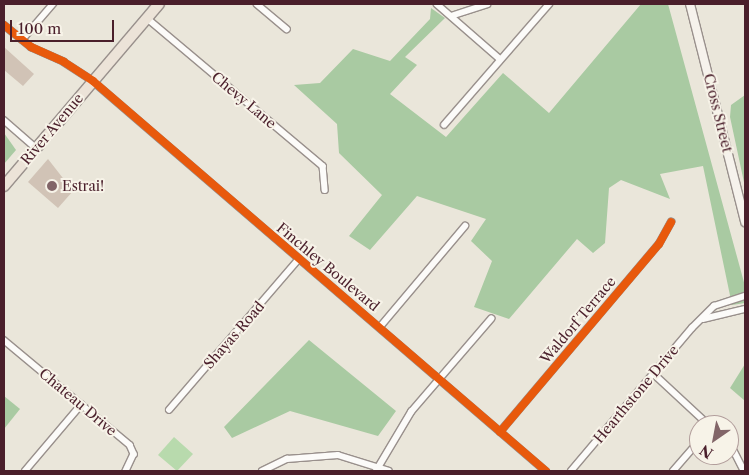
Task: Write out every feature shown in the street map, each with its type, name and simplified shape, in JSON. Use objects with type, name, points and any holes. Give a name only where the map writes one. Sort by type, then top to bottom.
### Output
[{"type":"highway","name":"River Avenue","points":[[4,186],[159,4]]},
{"type":"main road","name":"Cross Street","points":[[690,4],[745,222]]},
{"type":"street","points":[[22,40],[53,4]]},
{"type":"street","points":[[257,4],[286,29]]},
{"type":"street","points":[[437,4],[500,59]]},
{"type":"street","points":[[451,16],[488,4]]},
{"type":"street","points":[[444,125],[549,4]]},
{"type":"street","name":"Chevy Lane","points":[[147,18],[323,166],[325,190]]},
{"type":"street","name":"Finchley Boulevard","points":[[4,25],[22,40],[93,81],[546,471]]},
{"type":"street","points":[[4,120],[36,148]]},
{"type":"street","name":"Waldorf Terrace","points":[[500,432],[659,244],[671,222]]},
{"type":"street","points":[[380,327],[465,226]]},
{"type":"street","name":"Shayas Road","points":[[169,410],[299,259]]},
{"type":"street","name":"Hearthstone Drive","points":[[571,471],[653,373],[714,306],[745,296]]},
{"type":"street","points":[[703,319],[745,309]]},
{"type":"street","points":[[377,469],[411,412],[491,319]]},
{"type":"street","name":"Chateau Drive","points":[[4,340],[133,450],[126,471]]},
{"type":"street","points":[[653,373],[698,415]]},
{"type":"street","points":[[25,471],[81,405]]},
{"type":"street","points":[[673,471],[689,453]]},
{"type":"street","points":[[262,471],[309,456],[338,455],[377,469],[389,471]]},
{"type":"green space","points":[[641,4],[668,4],[745,286],[745,303],[732,305],[703,166],[660,174],[670,199],[621,180],[609,188],[605,243],[593,253],[577,239],[509,319],[474,307],[492,261],[471,241],[486,219],[417,196],[370,250],[349,236],[382,195],[339,153],[337,124],[294,85],[320,83],[353,49],[390,61],[430,19],[431,8],[445,18],[405,57],[417,65],[390,94],[446,137],[503,73],[549,113]]},
{"type":"green space","points":[[745,95],[745,187],[730,117],[731,105]]},
{"type":"green space","points":[[4,133],[16,150],[4,164]]},
{"type":"green space","points":[[309,340],[396,411],[378,436],[290,411],[232,438],[224,427]]},
{"type":"green space","points":[[745,364],[745,401],[730,388]]},
{"type":"green space","points":[[4,396],[20,409],[4,429]]},
{"type":"green space","points":[[174,437],[193,454],[177,471],[158,455]]},
{"type":"building","points":[[4,47],[34,74],[23,86],[4,70]]},
{"type":"building","name":"Estrai!","points":[[48,159],[73,191],[58,208],[28,182]]},
{"type":"cycle path","points":[[4,25],[31,47],[64,62],[93,81],[546,471]]},
{"type":"cycle path","points":[[500,432],[659,244],[671,222]]},
{"type":"place","name":"Estrai!","points":[[52,186]]}]
